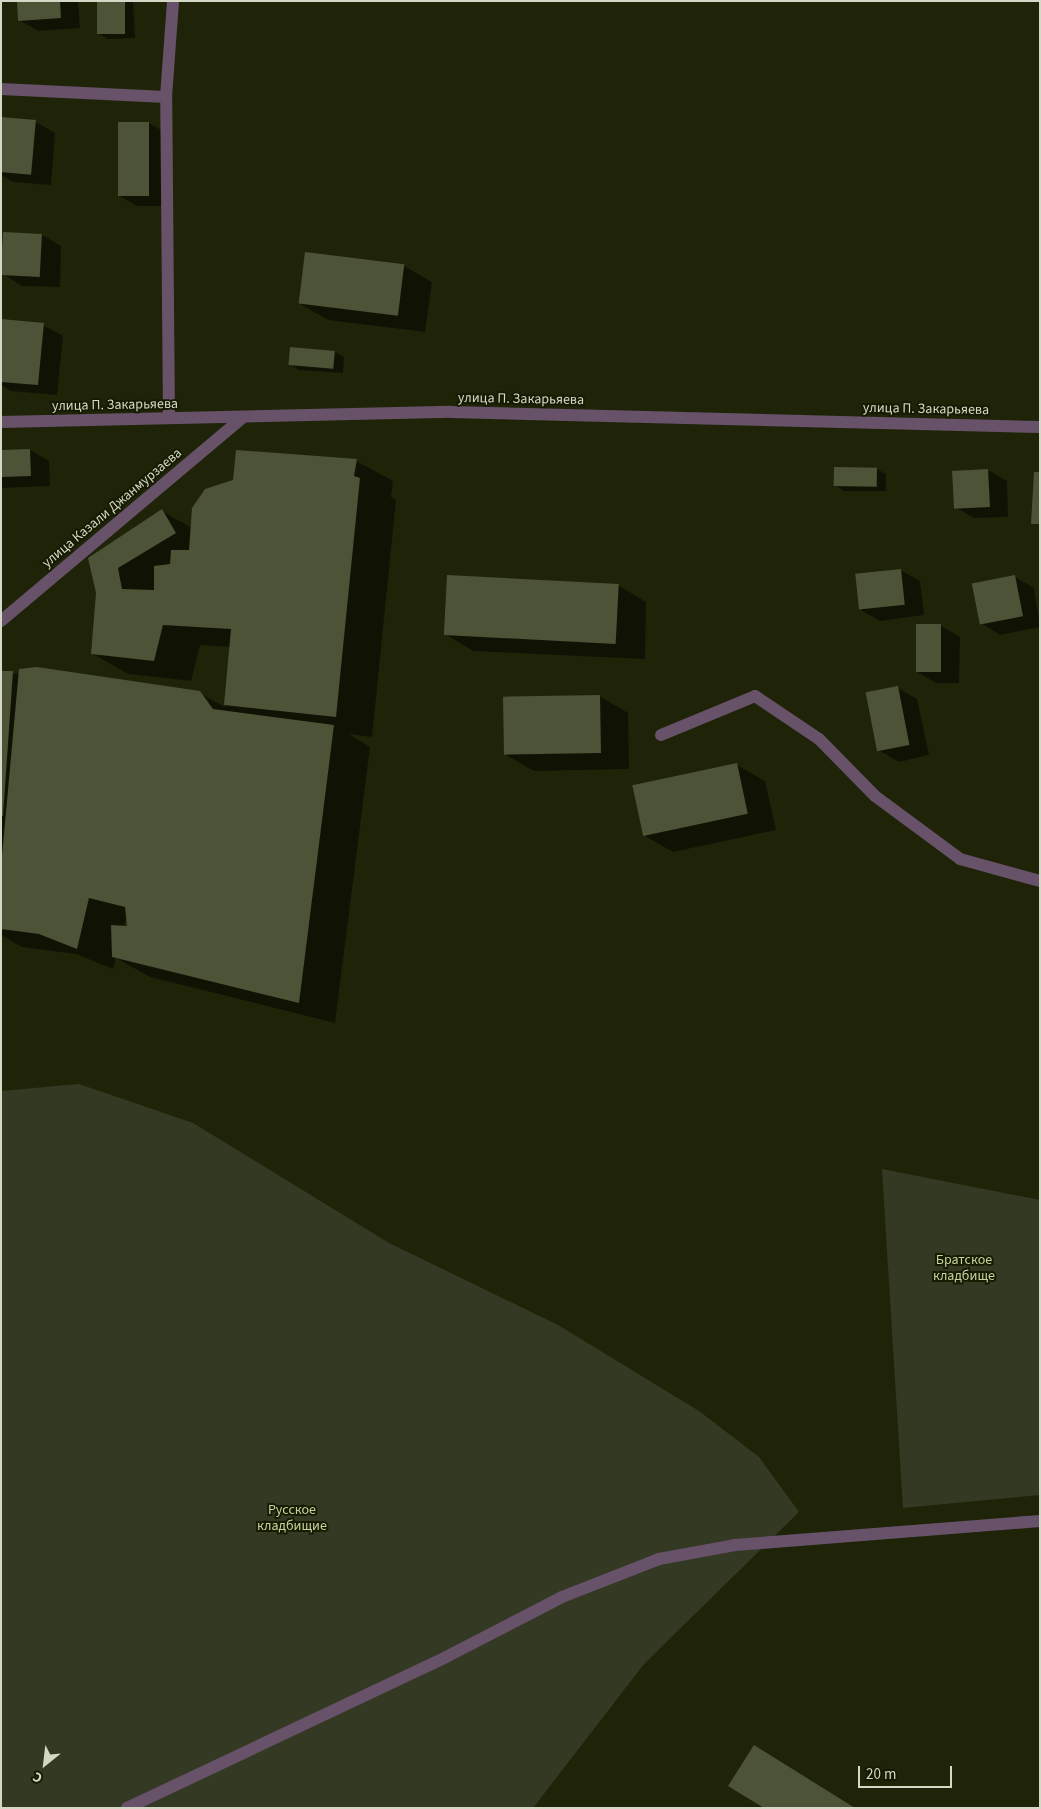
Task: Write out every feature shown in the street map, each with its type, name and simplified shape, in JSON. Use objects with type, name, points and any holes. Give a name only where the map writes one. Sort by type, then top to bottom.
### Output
[{"type":"street","points":[[169,418],[166,97],[173,1]]},
{"type":"street","points":[[1,89],[166,97]]},
{"type":"street","name":"улица П. Закарьяева","points":[[1,422],[451,412],[1040,427]]},
{"type":"street","name":"улица Казали Джанмурзаева","points":[[1,621],[242,417]]},
{"type":"street","points":[[661,734],[756,696],[819,739],[875,796],[960,859],[1040,881]]},
{"type":"street","points":[[127,1808],[446,1658],[562,1598],[659,1559],[735,1545],[1040,1521]]},
{"type":"green space","name":"Русское кладбищие","points":[[79,1084],[193,1123],[389,1243],[558,1325],[699,1411],[759,1457],[799,1512],[644,1664],[533,1808],[1,1808],[1,1091]]},
{"type":"green space","name":"Братское кладбище","points":[[882,1169],[1040,1200],[1040,1495],[903,1508]]},
{"type":"building","points":[[17,1],[60,1],[61,18],[18,21]]},
{"type":"building","points":[[97,1],[125,1],[125,34],[97,34]]},
{"type":"building","points":[[1,117],[36,120],[31,175],[1,172]]},
{"type":"building","points":[[118,122],[149,122],[149,196],[118,196]]},
{"type":"building","points":[[3,232],[42,234],[40,277],[1,275]]},
{"type":"building","points":[[305,252],[404,264],[398,316],[299,304]]},
{"type":"building","points":[[1,319],[44,323],[38,385],[1,382]]},
{"type":"building","points":[[290,347],[335,351],[333,369],[288,365]]},
{"type":"building","points":[[30,449],[31,476],[2,477],[1,450]]},
{"type":"building","points":[[236,450],[357,459],[354,476],[360,478],[336,717],[224,705],[231,629],[163,625],[154,661],[91,654],[96,593],[88,558],[162,509],[176,533],[118,568],[122,589],[154,590],[154,566],[170,564],[171,550],[189,550],[192,508],[205,489],[233,480]]},
{"type":"building","points":[[834,467],[877,468],[877,487],[834,486]]},
{"type":"building","points":[[988,469],[990,507],[954,509],[952,471]]},
{"type":"building","points":[[1034,472],[1040,472],[1040,524],[1031,524]]},
{"type":"building","points":[[901,569],[905,605],[859,610],[855,574]]},
{"type":"building","points":[[447,575],[619,584],[616,644],[444,635]]},
{"type":"building","points":[[1015,575],[1023,616],[980,625],[972,583]]},
{"type":"building","points":[[916,624],[941,624],[941,672],[916,672]]},
{"type":"building","points":[[37,667],[200,691],[213,709],[334,725],[299,1003],[112,957],[111,925],[127,926],[125,907],[89,898],[77,949],[39,934],[1,929],[1,867],[19,669]]},
{"type":"building","points":[[1,671],[13,671],[3,816],[1,816]]},
{"type":"building","points":[[898,686],[909,745],[877,751],[866,692]]},
{"type":"building","points":[[600,695],[601,753],[504,755],[503,697]]},
{"type":"building","points":[[737,763],[748,814],[643,836],[632,785]]},
{"type":"building","points":[[754,1745],[855,1808],[764,1808],[728,1786]]}]
